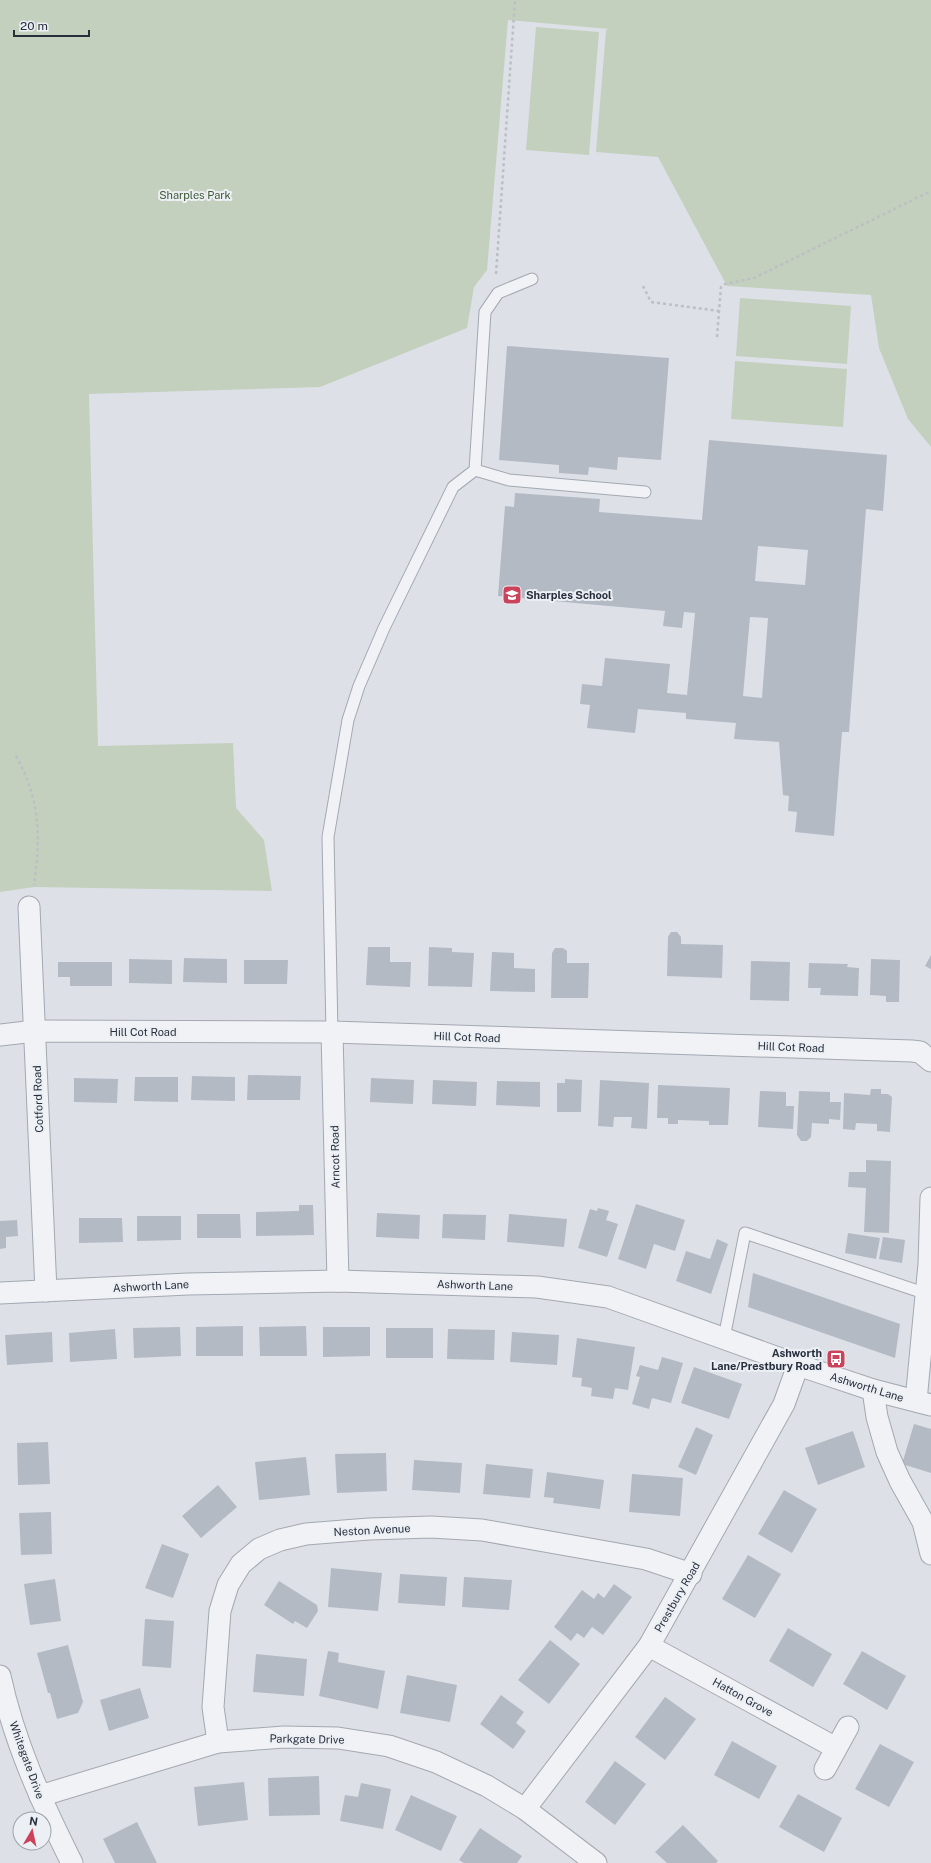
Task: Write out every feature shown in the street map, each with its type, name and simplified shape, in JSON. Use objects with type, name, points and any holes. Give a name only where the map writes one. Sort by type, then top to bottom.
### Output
[{"type":"street","name":"Cotford Road","points":[[30,906],[46,1291]]},
{"type":"street","name":"Hill Cot Road","points":[[0,1036],[35,1031],[332,1032],[912,1051],[920,1052],[931,1061]]},
{"type":"street","name":"Arncot Road","points":[[332,1032],[338,1281]]},
{"type":"street","points":[[924,1403],[929,1294],[931,1198]]},
{"type":"street","name":"Ashworth Lane","points":[[0,1293],[188,1284],[338,1281],[537,1287],[608,1298],[872,1390],[924,1403]]},
{"type":"street","name":"Prestbury Road","points":[[525,1809],[649,1646],[691,1574],[784,1404],[798,1365]]},
{"type":"street","points":[[872,1390],[877,1417],[887,1452],[900,1481],[927,1526],[931,1554]]},
{"type":"street","name":"Neston Avenue","points":[[218,1742],[213,1707],[220,1611],[228,1584],[241,1564],[259,1549],[280,1540],[306,1534],[369,1528],[430,1527],[482,1530],[646,1559],[691,1574]]},
{"type":"street","name":"Hatton Grove","points":[[649,1646],[836,1748]]},
{"type":"street","name":"Whitegate Drive","points":[[0,1676],[22,1750],[40,1796],[72,1863]]},
{"type":"street","points":[[825,1769],[848,1727]]},
{"type":"street","name":"Parkgate Drive","points":[[40,1796],[218,1742],[284,1737],[330,1738],[389,1746],[436,1762],[487,1786],[525,1809],[596,1863]]},
{"type":"lane","points":[[332,1032],[328,838],[348,720],[359,686],[384,628],[453,487],[475,470],[485,312],[498,293],[532,279]]},
{"type":"lane","points":[[475,470],[509,480],[645,492]]},
{"type":"lane","points":[[724,1338],[745,1233],[929,1294]]},
{"type":"path","points":[[498,293],[496,274],[515,0]]},
{"type":"path","points":[[717,337],[721,287],[725,284],[754,278],[931,191]]},
{"type":"path","points":[[643,286],[651,302],[719,311]]},
{"type":"path","points":[[16,756],[25,772],[35,803],[38,829],[38,855],[30,906]]},
{"type":"green space","name":"Sharples Park","points":[[0,0],[931,0],[931,447],[908,419],[879,348],[871,295],[727,286],[658,157],[596,152],[606,30],[609,29],[508,20],[487,270],[474,287],[467,328],[320,387],[89,394],[98,746],[233,743],[236,808],[264,840],[272,891],[34,887],[0,892]]},
{"type":"green space","points":[[536,27],[599,32],[589,155],[526,150]]},
{"type":"green space","points":[[740,298],[851,306],[847,364],[736,356]]},
{"type":"green space","points":[[735,361],[847,369],[843,427],[731,419]]},
{"type":"building","points":[[507,346],[669,358],[661,460],[618,457],[617,470],[589,467],[588,475],[559,473],[559,465],[499,460]]},
{"type":"building","points":[[709,440],[887,455],[883,511],[866,509],[849,732],[842,732],[834,836],[795,832],[797,812],[788,811],[789,796],[783,795],[779,742],[734,739],[736,723],[686,719],[686,713],[638,709],[635,733],[587,728],[590,705],[580,704],[582,684],[602,686],[605,658],[670,664],[667,693],[687,695],[695,613],[684,612],[682,628],[663,626],[665,611],[498,596],[505,506],[514,507],[515,493],[600,499],[599,512],[702,520]],"holes":[[[758,546],[808,550],[805,585],[755,581]],[[750,617],[768,618],[762,698],[743,696]]]},
{"type":"building","points":[[671,932],[677,932],[681,937],[681,944],[723,945],[722,978],[667,976],[668,937]]},
{"type":"building","points":[[368,947],[390,947],[390,962],[411,962],[410,987],[366,985]]},
{"type":"building","points":[[429,947],[452,948],[452,952],[474,953],[472,987],[428,986]]},
{"type":"building","points":[[555,948],[563,948],[567,951],[567,963],[589,963],[588,998],[551,998],[552,953]]},
{"type":"building","points":[[492,952],[514,953],[514,968],[535,969],[535,992],[490,991]]},
{"type":"building","points":[[931,955],[931,969],[925,966]]},
{"type":"building","points":[[184,958],[227,959],[227,983],[183,982]]},
{"type":"building","points":[[129,959],[172,960],[172,984],[129,983]]},
{"type":"building","points":[[871,959],[900,960],[899,1002],[886,1002],[886,996],[870,995]]},
{"type":"building","points":[[244,960],[288,960],[287,984],[244,984]]},
{"type":"building","points":[[751,961],[790,962],[789,1001],[750,1000]]},
{"type":"building","points":[[58,962],[112,962],[112,986],[70,986],[70,977],[58,977]]},
{"type":"building","points":[[809,963],[848,964],[847,967],[859,968],[858,996],[820,995],[821,988],[808,988]]},
{"type":"building","points":[[248,1075],[301,1076],[300,1100],[247,1100]]},
{"type":"building","points":[[192,1076],[235,1077],[235,1101],[191,1100]]},
{"type":"building","points":[[135,1077],[178,1077],[178,1102],[134,1101]]},
{"type":"building","points":[[74,1078],[118,1079],[117,1103],[74,1102]]},
{"type":"building","points":[[371,1078],[414,1080],[413,1104],[370,1102]]},
{"type":"building","points":[[565,1079],[582,1080],[581,1112],[557,1112],[557,1083],[565,1083]]},
{"type":"building","points":[[433,1080],[477,1082],[476,1106],[432,1104]]},
{"type":"building","points":[[600,1080],[649,1083],[647,1129],[631,1128],[632,1117],[614,1117],[613,1127],[598,1126]]},
{"type":"building","points":[[497,1081],[540,1082],[540,1107],[496,1105]]},
{"type":"building","points":[[658,1085],[730,1088],[728,1125],[709,1125],[709,1121],[678,1120],[678,1124],[668,1124],[668,1118],[657,1118]]},
{"type":"building","points":[[871,1089],[881,1089],[881,1094],[888,1094],[892,1097],[890,1132],[877,1131],[877,1124],[856,1123],[855,1130],[843,1129],[844,1093],[870,1095]]},
{"type":"building","points":[[760,1091],[786,1092],[786,1106],[794,1106],[793,1129],[758,1127]]},
{"type":"building","points":[[799,1091],[830,1092],[830,1102],[841,1102],[840,1120],[829,1119],[829,1124],[812,1123],[811,1137],[807,1141],[801,1141],[797,1135]]},
{"type":"building","points":[[866,1160],[891,1161],[889,1233],[864,1232],[866,1188],[848,1187],[849,1172],[866,1172]]},
{"type":"building","points":[[636,1204],[685,1220],[675,1251],[654,1244],[646,1269],[618,1259]]},
{"type":"building","points":[[299,1205],[313,1205],[314,1235],[256,1236],[256,1212],[299,1211]]},
{"type":"building","points":[[598,1208],[609,1211],[606,1220],[618,1224],[607,1257],[578,1248],[590,1209],[597,1211]]},
{"type":"building","points":[[377,1213],[420,1215],[419,1239],[376,1237]]},
{"type":"building","points":[[197,1214],[240,1214],[241,1238],[197,1238]]},
{"type":"building","points":[[443,1214],[486,1215],[485,1240],[442,1238]]},
{"type":"building","points":[[509,1214],[567,1219],[564,1247],[507,1242]]},
{"type":"building","points":[[137,1216],[181,1216],[181,1240],[137,1241]]},
{"type":"building","points":[[79,1218],[122,1218],[123,1242],[79,1243]]},
{"type":"building","points":[[17,1220],[18,1236],[6,1237],[6,1248],[0,1249],[0,1221]]},
{"type":"building","points":[[848,1233],[880,1238],[876,1259],[845,1253]]},
{"type":"building","points":[[883,1237],[905,1240],[902,1263],[879,1259]]},
{"type":"building","points":[[717,1239],[728,1244],[711,1294],[676,1281],[686,1251],[710,1259]]},
{"type":"building","points":[[753,1273],[900,1324],[895,1358],[748,1307]]},
{"type":"building","points":[[243,1326],[243,1356],[196,1356],[196,1327]]},
{"type":"building","points":[[306,1326],[307,1356],[260,1356],[259,1327]]},
{"type":"building","points":[[180,1327],[181,1356],[134,1358],[133,1328]]},
{"type":"building","points":[[323,1327],[370,1327],[370,1356],[323,1357]]},
{"type":"building","points":[[386,1328],[433,1328],[433,1358],[386,1358]]},
{"type":"building","points":[[115,1329],[117,1359],[70,1362],[69,1333]]},
{"type":"building","points":[[448,1329],[495,1330],[494,1360],[447,1359]]},
{"type":"building","points":[[52,1332],[53,1362],[7,1365],[5,1335]]},
{"type":"building","points":[[512,1332],[559,1335],[557,1365],[510,1362]]},
{"type":"building","points":[[577,1338],[635,1347],[628,1390],[615,1388],[613,1399],[591,1396],[592,1388],[581,1386],[582,1378],[572,1377]]},
{"type":"building","points":[[662,1357],[683,1363],[671,1403],[652,1398],[649,1409],[632,1404],[640,1377],[636,1376],[640,1365],[658,1370]]},
{"type":"building","points":[[694,1367],[742,1384],[729,1419],[681,1403]]},
{"type":"building","points":[[914,1424],[931,1429],[931,1473],[902,1464]]},
{"type":"building","points":[[696,1427],[713,1435],[696,1475],[678,1467]]},
{"type":"building","points":[[853,1431],[865,1467],[818,1485],[805,1448]]},
{"type":"building","points":[[48,1442],[50,1484],[18,1485],[17,1443]]},
{"type":"building","points":[[386,1453],[387,1491],[337,1493],[335,1454]]},
{"type":"building","points":[[306,1457],[310,1495],[259,1500],[255,1462]]},
{"type":"building","points":[[414,1460],[462,1463],[460,1493],[412,1490]]},
{"type":"building","points":[[486,1464],[533,1469],[530,1498],[483,1494]]},
{"type":"building","points":[[547,1472],[604,1480],[600,1509],[553,1503],[554,1498],[544,1497]]},
{"type":"building","points":[[632,1474],[683,1478],[680,1516],[629,1512]]},
{"type":"building","points":[[218,1485],[237,1507],[201,1538],[182,1516]]},
{"type":"building","points":[[784,1490],[817,1509],[792,1553],[758,1534]]},
{"type":"building","points":[[51,1512],[52,1554],[21,1555],[19,1513]]},
{"type":"building","points":[[162,1544],[189,1554],[173,1598],[145,1588]]},
{"type":"building","points":[[748,1555],[781,1574],[755,1618],[722,1599]]},
{"type":"building","points":[[331,1568],[382,1573],[378,1611],[328,1607]]},
{"type":"building","points":[[400,1574],[447,1577],[445,1606],[398,1603]]},
{"type":"building","points":[[464,1577],[512,1580],[509,1610],[462,1607]]},
{"type":"building","points":[[55,1579],[61,1621],[30,1625],[24,1584]]},
{"type":"building","points":[[279,1581],[317,1605],[318,1611],[307,1628],[295,1621],[293,1624],[264,1605]]},
{"type":"building","points":[[614,1584],[632,1597],[603,1635],[592,1627],[584,1638],[577,1633],[571,1641],[554,1627],[582,1590],[594,1599],[598,1593],[604,1598]]},
{"type":"building","points":[[145,1619],[174,1621],[171,1668],[142,1666]]},
{"type":"building","points":[[788,1628],[832,1654],[813,1687],[769,1661]]},
{"type":"building","points":[[550,1640],[580,1664],[549,1704],[518,1680]]},
{"type":"building","points":[[68,1645],[83,1702],[78,1713],[57,1719],[37,1653]]},
{"type":"building","points":[[328,1651],[339,1653],[338,1662],[385,1671],[378,1709],[319,1696]]},
{"type":"building","points":[[862,1651],[906,1676],[887,1710],[843,1684]]},
{"type":"building","points":[[256,1654],[307,1659],[304,1696],[253,1692]]},
{"type":"building","points":[[407,1675],[457,1685],[450,1722],[400,1713]]},
{"type":"building","points":[[140,1688],[149,1718],[109,1731],[100,1700]]},
{"type":"building","points":[[501,1695],[524,1712],[516,1723],[526,1731],[513,1749],[480,1724]]},
{"type":"building","points":[[665,1697],[696,1719],[665,1760],[635,1737]]},
{"type":"building","points":[[732,1741],[777,1766],[759,1799],[714,1775]]},
{"type":"building","points":[[880,1744],[914,1762],[889,1807],[855,1789]]},
{"type":"building","points":[[615,1761],[646,1784],[615,1825],[585,1802]]},
{"type":"building","points":[[319,1776],[320,1815],[269,1816],[268,1778]]},
{"type":"building","points":[[244,1782],[248,1820],[198,1826],[194,1787]]},
{"type":"building","points":[[361,1783],[391,1789],[383,1829],[340,1821],[345,1795],[358,1797]]},
{"type":"building","points":[[798,1794],[842,1818],[824,1852],[779,1827]]},
{"type":"building","points":[[411,1795],[457,1816],[441,1851],[395,1830]]},
{"type":"building","points":[[137,1822],[157,1863],[115,1863],[103,1839]]},
{"type":"building","points":[[683,1825],[718,1861],[716,1863],[667,1863],[655,1852]]},
{"type":"building","points":[[480,1828],[522,1856],[517,1863],[464,1863],[459,1860]]},
{"type":"place","name":"Sharples School","points":[[512,595]]},
{"type":"place","name":"Ashworth Lane/Prestbury Road","points":[[836,1359]]}]
